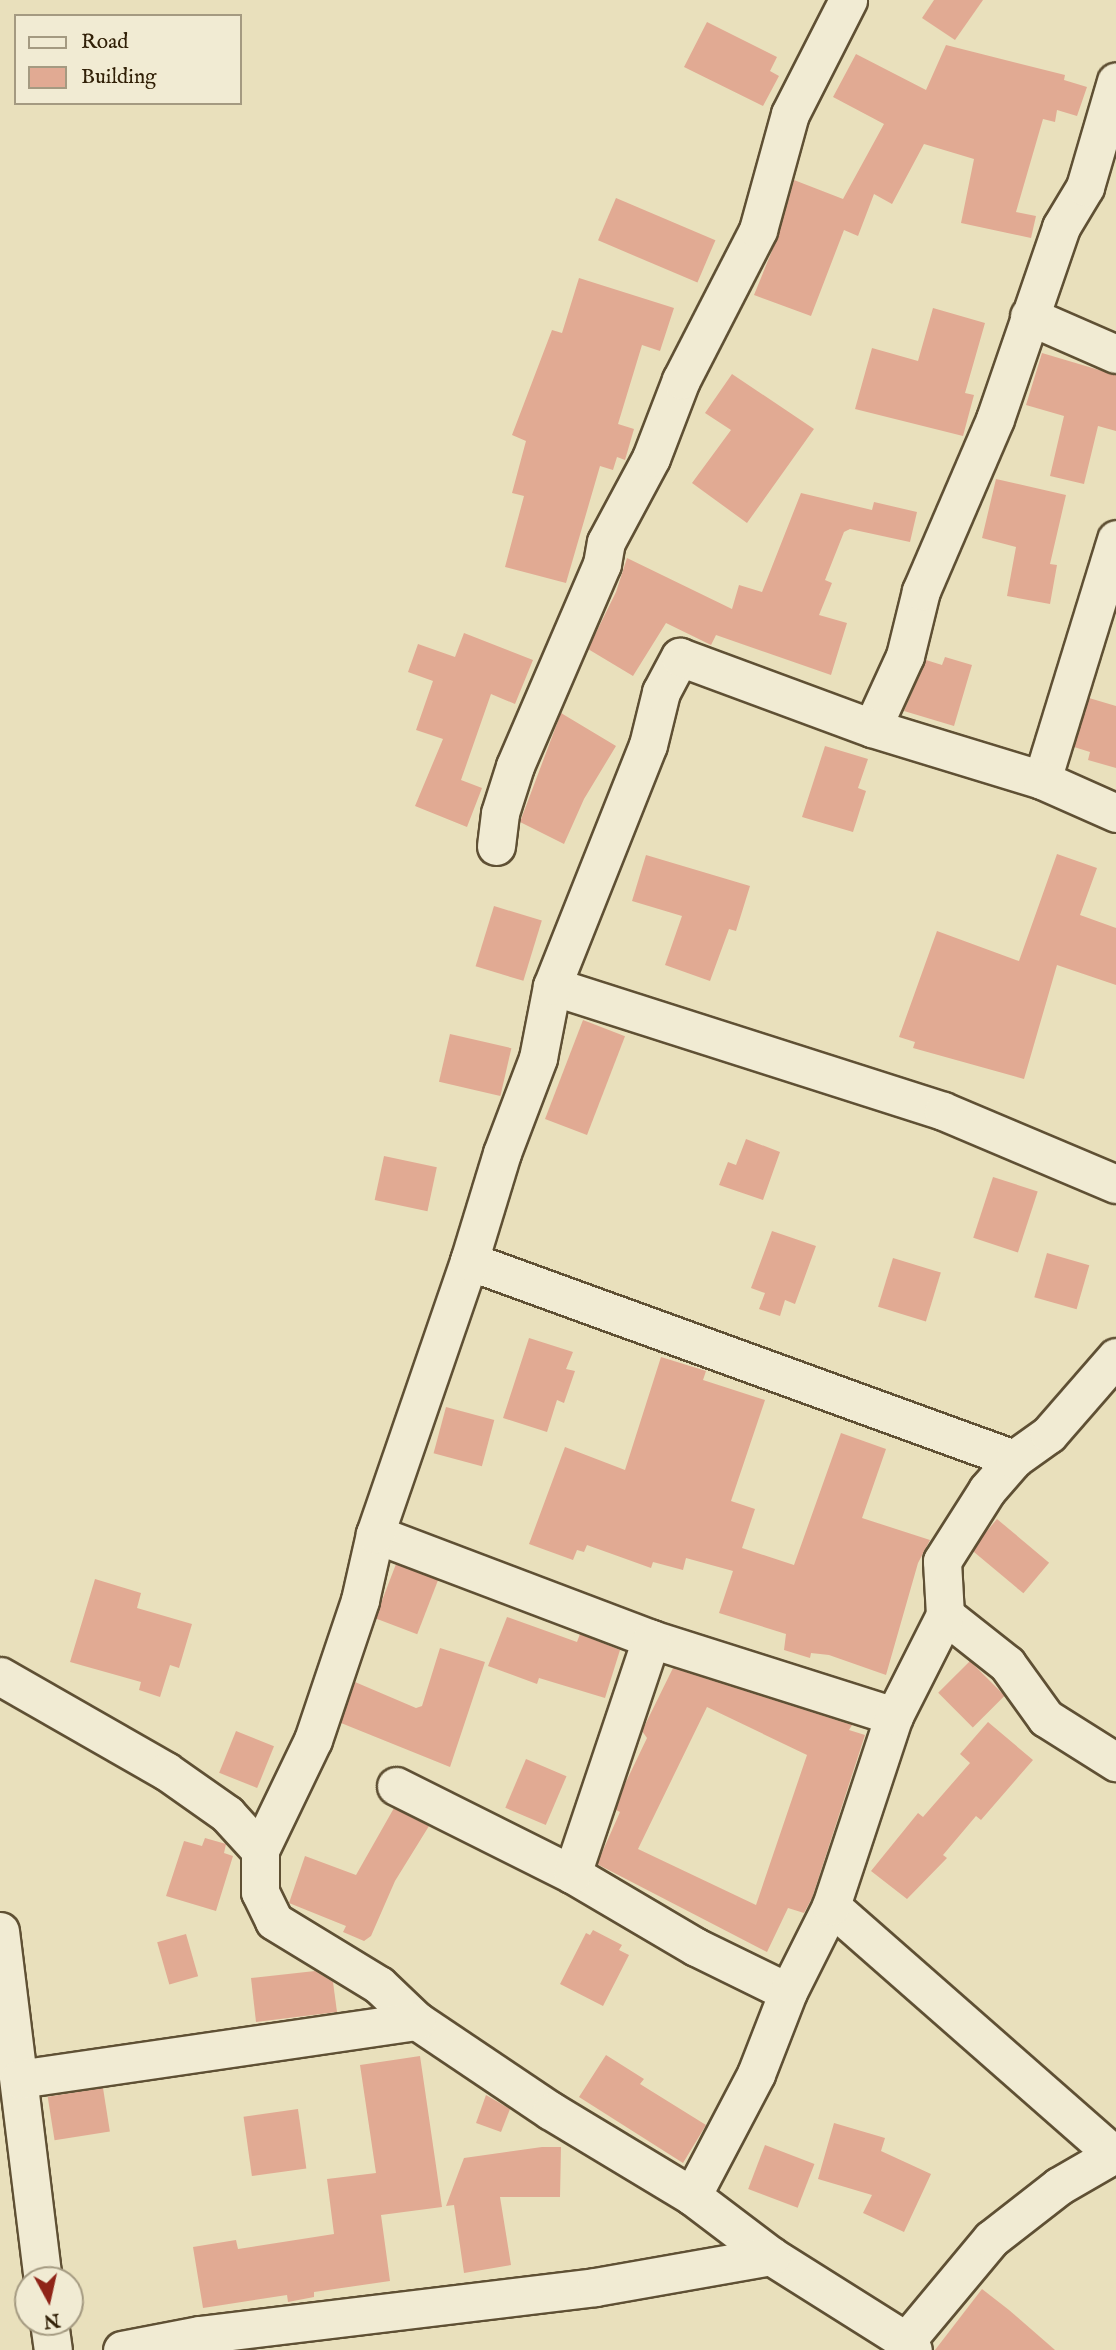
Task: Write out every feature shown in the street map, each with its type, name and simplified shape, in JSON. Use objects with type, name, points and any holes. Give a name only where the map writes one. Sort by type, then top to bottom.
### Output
[{"type":"street","points":[[496,846],[500,813],[515,766],[602,564],[606,542],[651,458],[681,380],[758,230],[790,114],[848,0]]},
{"type":"street","points":[[872,728],[905,656],[921,591],[995,419],[1060,227],[1084,187],[1116,81]]},
{"type":"street","points":[[1029,317],[1116,354]]},
{"type":"street","points":[[1041,780],[1116,539]]},
{"type":"street","points":[[831,1906],[1114,2153],[1059,2186],[990,2239],[909,2345],[771,2256],[692,2196],[551,2111],[417,2021],[379,1985],[274,1921],[260,1892],[260,1850],[313,1740],[360,1600],[375,1534],[469,1261],[502,1153],[538,1058],[552,986],[648,745],[661,692],[680,657],[872,728],[1041,780],[1116,813]]},
{"type":"street","points":[[552,986],[943,1111],[1116,1184]]},
{"type":"street","points":[[469,1261],[1014,1458]]},
{"type":"street","points":[[692,2196],[757,2074],[788,1992],[831,1906],[894,1716],[945,1615],[942,1561],[987,1490],[1014,1458],[1049,1434],[1116,1357]]},
{"type":"street","points":[[375,1534],[651,1639],[894,1716]]},
{"type":"street","points":[[945,1615],[1007,1664],[1046,1718],[1116,1762]]},
{"type":"street","points":[[572,1874],[651,1639]]},
{"type":"street","points":[[0,1676],[166,1771],[227,1814],[260,1850]]},
{"type":"street","points":[[397,1786],[572,1874],[696,1947],[788,1992]]},
{"type":"street","points":[[0,1930],[41,2266]]},
{"type":"street","points":[[19,2080],[417,2021]]},
{"type":"street","points":[[121,2350],[212,2334],[595,2287],[771,2256]]},
{"type":"building","points":[[934,0],[983,0],[955,40],[922,18]]},
{"type":"building","points":[[707,22],[777,57],[770,71],[779,76],[763,106],[684,67]]},
{"type":"building","points":[[946,45],[1065,75],[1064,80],[1087,87],[1077,116],[1057,110],[1055,122],[1043,119],[1016,212],[1036,216],[1031,238],[961,223],[974,159],[924,144],[892,204],[874,194],[858,236],[844,230],[811,316],[754,295],[778,236],[794,180],[843,199],[884,124],[833,97],[856,54],[926,90]]},
{"type":"building","points":[[616,198],[715,240],[697,283],[598,240]]},
{"type":"building","points":[[579,278],[674,308],[660,351],[642,345],[618,424],[634,429],[625,460],[617,457],[613,470],[600,466],[566,583],[505,567],[524,496],[512,493],[526,441],[512,435],[552,330],[562,333]]},
{"type":"building","points":[[933,308],[985,323],[965,393],[974,395],[963,436],[855,409],[872,348],[918,361]]},
{"type":"building","points":[[1042,353],[1116,375],[1116,431],[1098,426],[1084,484],[1050,476],[1064,416],[1026,405]]},
{"type":"building","points":[[732,374],[814,429],[747,523],[692,483],[731,430],[705,413]]},
{"type":"building","points":[[996,479],[1066,495],[1050,564],[1057,565],[1050,604],[1007,596],[1016,547],[982,538]]},
{"type":"building","points":[[801,493],[872,510],[874,502],[917,512],[910,542],[850,529],[844,532],[825,580],[832,583],[819,615],[847,623],[831,675],[716,635],[711,645],[666,623],[633,676],[588,649],[616,592],[627,558],[732,609],[739,585],[762,592]]},
{"type":"building","points":[[464,633],[533,660],[515,704],[491,694],[461,780],[482,788],[467,827],[415,806],[443,739],[416,730],[433,681],[408,672],[418,644],[455,657]]},
{"type":"building","points":[[945,657],[972,665],[954,726],[904,711],[926,660],[942,665]]},
{"type":"building","points":[[1089,698],[1116,706],[1116,768],[1088,760],[1090,752],[1074,747]]},
{"type":"building","points":[[561,713],[616,746],[584,799],[564,844],[520,822]]},
{"type":"building","points":[[825,746],[868,759],[858,788],[866,791],[853,832],[802,817]]},
{"type":"building","points":[[1057,854],[1097,868],[1080,915],[1116,928],[1116,985],[1057,965],[1024,1079],[913,1048],[915,1042],[899,1037],[937,931],[1019,961]]},
{"type":"building","points":[[646,855],[750,886],[736,931],[729,929],[710,981],[665,965],[682,916],[632,901]]},
{"type":"building","points":[[494,906],[542,921],[523,981],[476,966]]},
{"type":"building","points":[[583,1020],[625,1036],[587,1135],[545,1119]]},
{"type":"building","points":[[450,1034],[511,1048],[500,1096],[439,1082]]},
{"type":"building","points":[[746,1139],[780,1152],[763,1200],[719,1185],[728,1162],[736,1165]]},
{"type":"building","points":[[384,1156],[437,1167],[427,1211],[375,1200]]},
{"type":"building","points":[[993,1177],[1038,1192],[1018,1252],[973,1238]]},
{"type":"building","points":[[772,1231],[816,1246],[795,1304],[785,1300],[780,1316],[759,1309],[765,1293],[751,1288]]},
{"type":"building","points":[[1047,1253],[1089,1265],[1077,1309],[1034,1297]]},
{"type":"building","points":[[893,1258],[941,1273],[926,1321],[878,1307]]},
{"type":"building","points":[[529,1338],[573,1352],[566,1369],[575,1371],[564,1403],[557,1400],[547,1432],[503,1418]]},
{"type":"building","points":[[661,1357],[706,1371],[703,1380],[765,1400],[731,1501],[755,1509],[742,1548],[794,1565],[841,1433],[886,1449],[862,1518],[930,1540],[918,1563],[886,1675],[829,1655],[811,1653],[810,1658],[784,1650],[786,1634],[719,1613],[733,1571],[686,1558],[683,1570],[653,1562],[651,1568],[587,1545],[584,1552],[577,1550],[573,1560],[529,1544],[565,1447],[625,1470]]},
{"type":"building","points":[[446,1407],[494,1420],[482,1466],[434,1453]]},
{"type":"building","points":[[997,1519],[1049,1563],[1023,1593],[971,1550]]},
{"type":"building","points":[[396,1564],[438,1580],[417,1634],[375,1618]]},
{"type":"building","points":[[95,1579],[141,1593],[137,1608],[192,1624],[179,1668],[170,1665],[160,1697],[139,1690],[141,1682],[70,1662]]},
{"type":"building","points":[[507,1617],[577,1642],[580,1634],[620,1650],[605,1698],[539,1678],[537,1684],[488,1666]]},
{"type":"building","points":[[440,1648],[485,1662],[450,1767],[341,1723],[355,1682],[416,1708],[422,1706]]},
{"type":"building","points":[[970,1661],[1005,1696],[973,1727],[938,1693]]},
{"type":"building","points":[[673,1668],[852,1725],[849,1730],[865,1735],[812,1898],[804,1913],[788,1908],[767,1952],[597,1864],[620,1812],[616,1810],[624,1786],[647,1738],[642,1731]],"holes":[[[707,1707],[807,1755],[756,1905],[638,1849]]]},
{"type":"building","points":[[988,1722],[1033,1760],[981,1820],[976,1816],[943,1855],[947,1858],[907,1899],[871,1871],[918,1813],[923,1817],[970,1763],[960,1754]]},
{"type":"building","points":[[236,1731],[274,1746],[257,1788],[219,1773]]},
{"type":"building","points":[[526,1759],[567,1776],[546,1825],[505,1808]]},
{"type":"building","points":[[394,1808],[429,1826],[395,1881],[371,1936],[364,1941],[343,1932],[346,1926],[289,1903],[305,1856],[356,1875]]},
{"type":"building","points":[[205,1838],[226,1844],[224,1853],[233,1856],[216,1911],[166,1896],[184,1841],[202,1846]]},
{"type":"building","points":[[593,1930],[622,1945],[619,1950],[629,1955],[603,2006],[560,1984],[586,1933],[590,1935]]},
{"type":"building","points":[[186,1934],[198,1976],[169,1985],[157,1942]]},
{"type":"building","points":[[315,1971],[333,1982],[337,2012],[256,2022],[251,1978]]},
{"type":"building","points":[[606,2055],[644,2079],[640,2084],[706,2125],[683,2163],[579,2097]]},
{"type":"building","points":[[420,2056],[442,2207],[381,2215],[390,2281],[314,2292],[314,2297],[288,2302],[287,2295],[203,2308],[193,2247],[236,2240],[238,2249],[334,2234],[327,2179],[376,2173],[360,2065]]},
{"type":"building","points":[[103,2088],[110,2131],[55,2140],[48,2097]]},
{"type":"building","points":[[486,2095],[510,2109],[501,2132],[476,2123]]},
{"type":"building","points":[[298,2109],[306,2168],[252,2176],[244,2117]]},
{"type":"building","points":[[834,2123],[885,2138],[881,2151],[931,2174],[904,2232],[863,2213],[872,2195],[818,2179]]},
{"type":"building","points":[[765,2145],[814,2164],[798,2208],[748,2189]]},
{"type":"building","points":[[542,2147],[561,2147],[560,2197],[500,2197],[511,2265],[464,2273],[454,2205],[446,2206],[464,2158]]},
{"type":"building","points":[[982,2289],[1009,2310],[1055,2350],[935,2350]]}]
